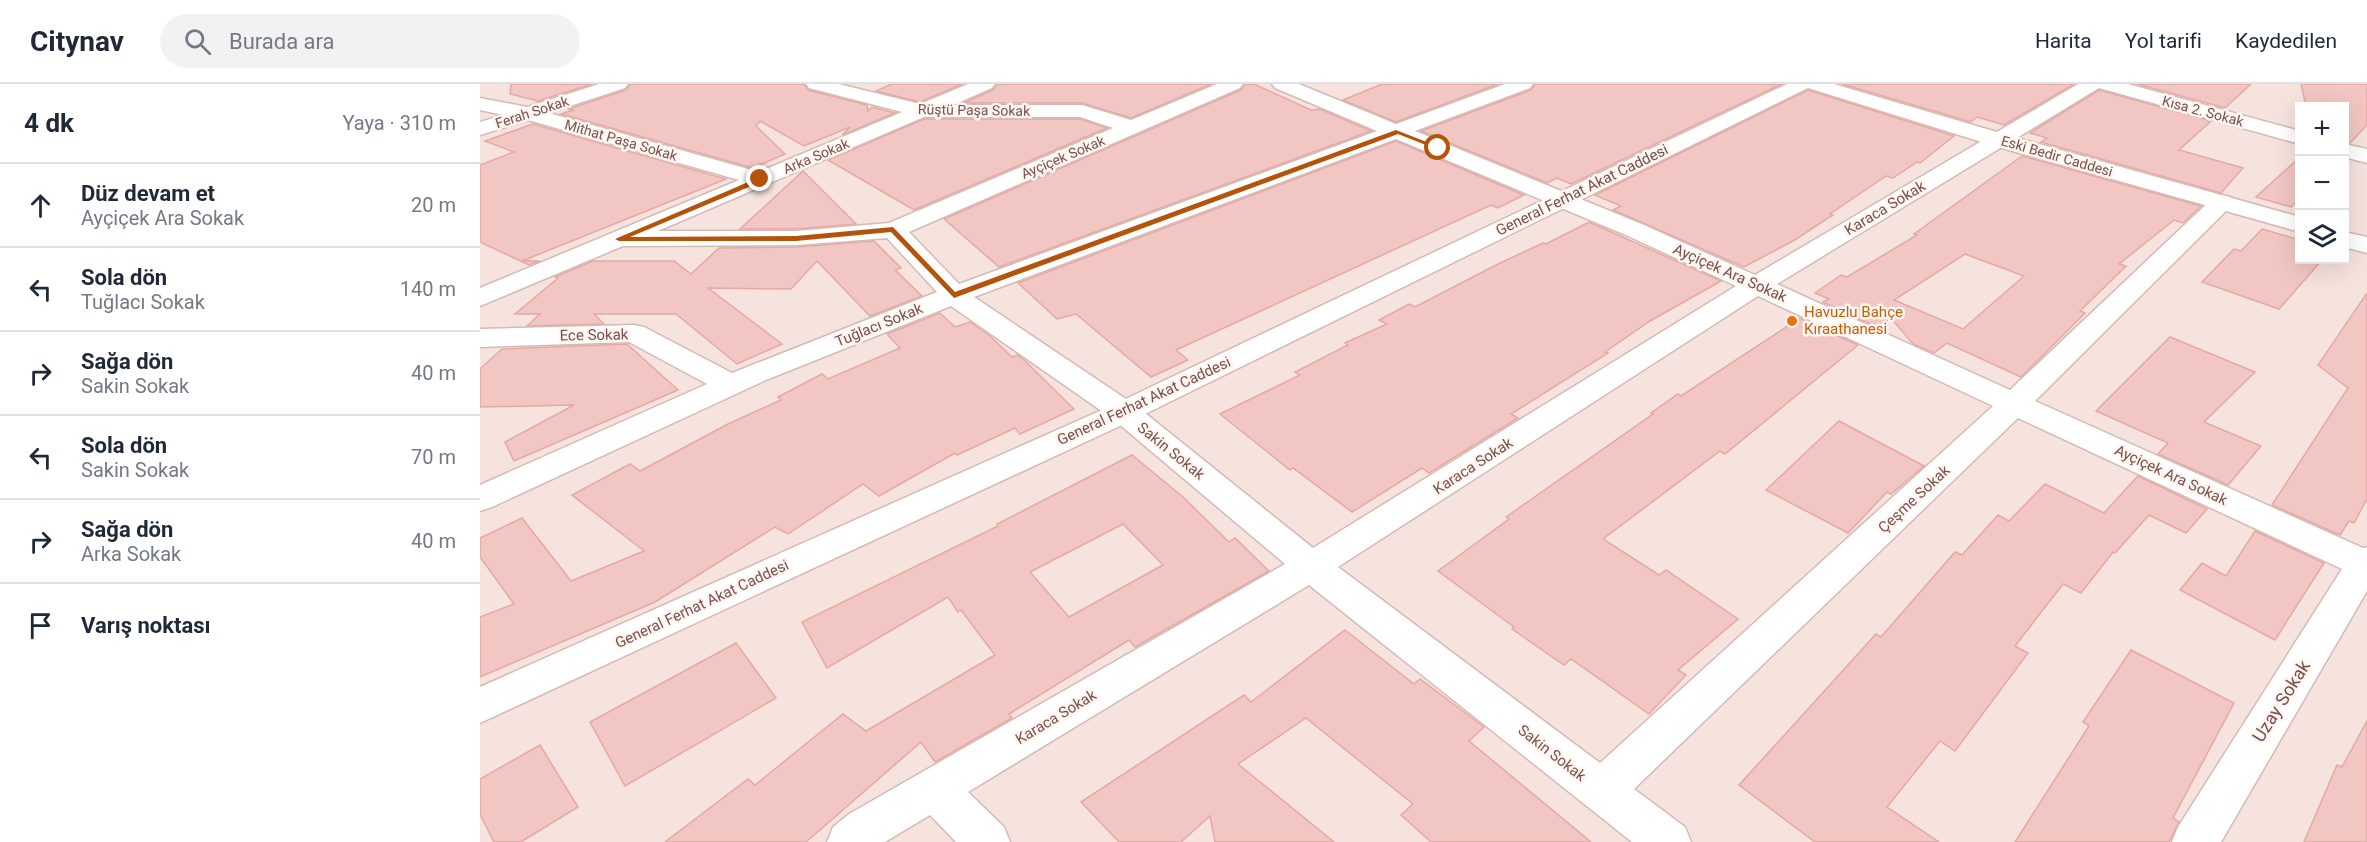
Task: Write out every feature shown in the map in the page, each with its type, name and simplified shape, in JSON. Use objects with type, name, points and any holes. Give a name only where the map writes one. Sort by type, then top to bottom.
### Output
[{"type":"street","name":"Ferah Sokak","points":[[480,129],[618,84]]},
{"type":"street","name":"Rüştü Paşa Sokak","points":[[816,84],[922,111],[1082,111],[1132,127]]},
{"type":"street","name":"Arka Sokak","points":[[480,298],[985,84]]},
{"type":"street","name":"Ayçiçek Sokak","points":[[893,230],[1233,84]]},
{"type":"street","name":"Ayçiçek Ara Sokak","points":[[1282,84],[1561,199],[1757,285],[2366,563]]},
{"type":"street","name":"Tuğlacı Sokak","points":[[480,499],[730,385],[954,296],[1524,84]]},
{"type":"street","name":"General Ferhat Akat Caddesi","points":[[480,706],[1124,412],[1802,84]]},
{"type":"street","name":"Eski Bedir Caddesi","points":[[1815,84],[1999,140],[2295,224]]},
{"type":"street","name":"Karaca Sokak","points":[[850,842],[866,829],[934,788],[1359,538],[1757,285],[2092,84]]},
{"type":"street","name":"Kısa 2. Sokak","points":[[2106,84],[2295,137]]},
{"type":"street","name":"Mithat Paşa Sokak","points":[[480,104],[526,113],[760,179]]},
{"type":"street","points":[[2176,104],[2295,122]]},
{"type":"street","points":[[2349,139],[2367,156]]},
{"type":"street","name":"Çeşme Sokak","points":[[1601,790],[2016,403],[2222,202]]},
{"type":"street","points":[[619,239],[796,238],[893,230]]},
{"type":"street","name":"Sakin Sokak","points":[[893,230],[954,296],[1124,412],[1311,566],[1668,842]]},
{"type":"street","points":[[2349,240],[2367,245]]},
{"type":"street","points":[[480,275],[507,286]]},
{"type":"street","name":"Ece Sokak","points":[[480,338],[634,333],[730,385]]},
{"type":"street","name":"Uzay Sokak","points":[[2194,842],[2366,563]]},
{"type":"street","points":[[934,788],[987,842]]},
{"type":"shaded area","points":[[480,84],[2367,84],[2367,842],[480,842]]},
{"type":"building","points":[[511,84],[592,84],[538,101],[510,94]]},
{"type":"building","points":[[630,84],[804,84],[808,90],[867,105],[868,111],[872,107],[895,113],[842,135],[850,127],[804,146],[760,121],[756,126],[785,154],[753,168],[561,114],[573,110],[569,109],[626,90]]},
{"type":"building","points":[[892,84],[962,84],[920,102],[876,91]]},
{"type":"building","points":[[997,84],[1211,84],[1131,118],[1082,103],[964,103],[993,90]]},
{"type":"building","points":[[1245,84],[1254,84],[1311,110],[1320,109],[1371,131],[999,267],[944,219],[1241,90]]},
{"type":"building","points":[[1382,84],[1498,84],[1396,122],[1343,100]]},
{"type":"building","points":[[1535,84],[1782,84],[1571,184],[1557,178],[1547,183],[1421,131],[1531,90]]},
{"type":"building","points":[[1842,84],[2074,84],[2004,125],[1977,117],[1971,122]]},
{"type":"building","points":[[2137,84],[2251,84],[2225,108]]},
{"type":"building","points":[[2301,84],[2367,84],[2367,125],[2349,143],[2349,102],[2305,102]]},
{"type":"building","points":[[1808,90],[1954,136],[1920,163],[1917,162],[1893,178],[1886,176],[1793,241],[1744,267],[1613,210],[1621,206],[1595,195]]},
{"type":"building","points":[[2099,90],[2211,121],[2179,150],[2243,168],[2221,193],[2041,142],[2047,138],[2030,133]]},
{"type":"building","points":[[924,119],[1080,119],[1107,128],[914,210],[828,160]]},
{"type":"building","points":[[533,124],[726,179],[522,261],[540,261],[529,265],[480,242],[480,165],[514,152],[485,141]]},
{"type":"building","points":[[1396,141],[1524,195],[1498,208],[1491,205],[1176,350],[1188,360],[1151,377],[1076,314],[1057,319],[1018,283]]},
{"type":"building","points":[[2022,156],[2201,206],[2183,223],[2174,220],[2119,264],[2126,266],[2080,311],[2085,313],[2021,377],[1947,343],[1934,353],[1913,344],[1891,318],[1879,328],[1823,302],[1829,299],[1815,293],[1841,275],[1847,277],[1917,235],[1914,234]],"holes":[[[1965,254],[2024,276],[1963,329],[1894,300]]]},
{"type":"building","points":[[2295,162],[2295,203],[2291,207],[2256,197]]},
{"type":"building","points":[[803,171],[856,224],[796,229],[740,229]]},
{"type":"building","points":[[1589,222],[1721,281],[1650,321],[1605,352],[1608,353],[1511,414],[1518,418],[1429,473],[1422,468],[1352,512],[1293,468],[1290,470],[1220,414],[1300,375],[1295,372],[1348,345],[1345,343],[1387,324],[1379,320],[1409,304],[1415,307],[1498,264],[1543,243],[1546,244]]},
{"type":"building","points":[[2262,229],[2295,239],[2295,264],[2318,264],[2279,309],[2202,282],[2234,249],[2241,251]]},
{"type":"building","points":[[874,241],[901,268],[895,270],[922,296],[870,316],[817,261],[791,289],[708,288],[782,344],[737,364],[676,314],[594,314],[604,324],[527,326],[540,314],[515,314],[558,278],[555,277],[593,261],[674,261],[691,274],[719,248],[796,247]]},
{"type":"building","points":[[2367,293],[2367,499],[2354,523],[2349,521],[2340,535],[2272,505],[2348,388],[2318,365]]},
{"type":"building","points":[[940,313],[955,327],[970,322],[990,336],[1012,357],[1017,355],[1022,358],[1074,409],[1020,434],[1015,428],[957,455],[955,453],[879,496],[863,484],[788,534],[775,527],[655,602],[480,677],[480,617],[514,604],[480,557],[480,538],[522,518],[571,581],[644,551],[572,495],[630,464],[640,471],[728,424],[781,400],[778,397],[822,374],[828,379],[900,348],[887,334]]},
{"type":"building","points":[[1800,318],[1858,345],[1725,454],[1720,451],[1603,539],[1659,575],[1666,570],[1738,619],[1678,670],[1686,675],[1649,714],[1571,659],[1564,665],[1512,629],[1514,627],[1438,571],[1509,519],[1506,517],[1678,394],[1681,396]]},
{"type":"building","points":[[2170,337],[2255,372],[2204,422],[2261,446],[2228,485],[2158,454],[2168,443],[2096,411]]},
{"type":"building","points":[[627,344],[678,390],[514,461],[505,442],[574,405],[480,407],[480,369],[502,349]]},
{"type":"building","points":[[1839,421],[1924,466],[1891,494],[1887,492],[1848,533],[1766,490]]},
{"type":"building","points":[[1132,455],[1183,497],[1229,542],[1235,538],[1269,571],[1135,647],[1129,640],[1009,714],[1012,718],[935,762],[921,742],[806,842],[665,842],[748,779],[755,785],[843,714],[866,731],[995,655],[961,610],[958,612],[948,597],[827,668],[802,622],[998,526],[997,524]],"holes":[[[1123,524],[1163,565],[1069,617],[1030,572]]]},
{"type":"building","points":[[2138,476],[2207,509],[2186,533],[2149,515],[2115,553],[2113,552],[2081,593],[2063,584],[2015,646],[2028,653],[1955,751],[1940,741],[1887,807],[1939,842],[1815,842],[1739,785],[1876,634],[1881,637],[1955,552],[1962,555],[1998,515],[2009,521],[2045,484],[2104,513]]},
{"type":"building","points":[[2255,531],[2324,563],[2275,640],[2180,590],[2202,563],[2226,576]]},
{"type":"building","points":[[1345,630],[1414,684],[1420,679],[1484,727],[1469,741],[1591,842],[1431,842],[1401,815],[1413,804],[1306,718],[1238,764],[1334,842],[1215,842],[1210,816],[1181,842],[1119,842],[1081,802],[1244,695],[1251,702]]},
{"type":"building","points":[[736,643],[776,698],[625,786],[590,722]]},
{"type":"building","points":[[2131,650],[2234,703],[2173,818],[2179,822],[2169,842],[2015,842],[2089,726],[2083,722]]},
{"type":"building","points":[[2367,721],[2367,842],[2304,842],[2337,765],[2342,767]]},
{"type":"building","points":[[540,745],[578,807],[521,842],[494,842],[480,814],[480,779]]},
{"type":"place","name":"Havuzlu Bahçe Kıraathanesi","points":[[1792,321]]},
{"type":"route","points":[[760,179],[619,239],[796,238],[893,230],[954,296],[1398,132],[1438,148]]}]
